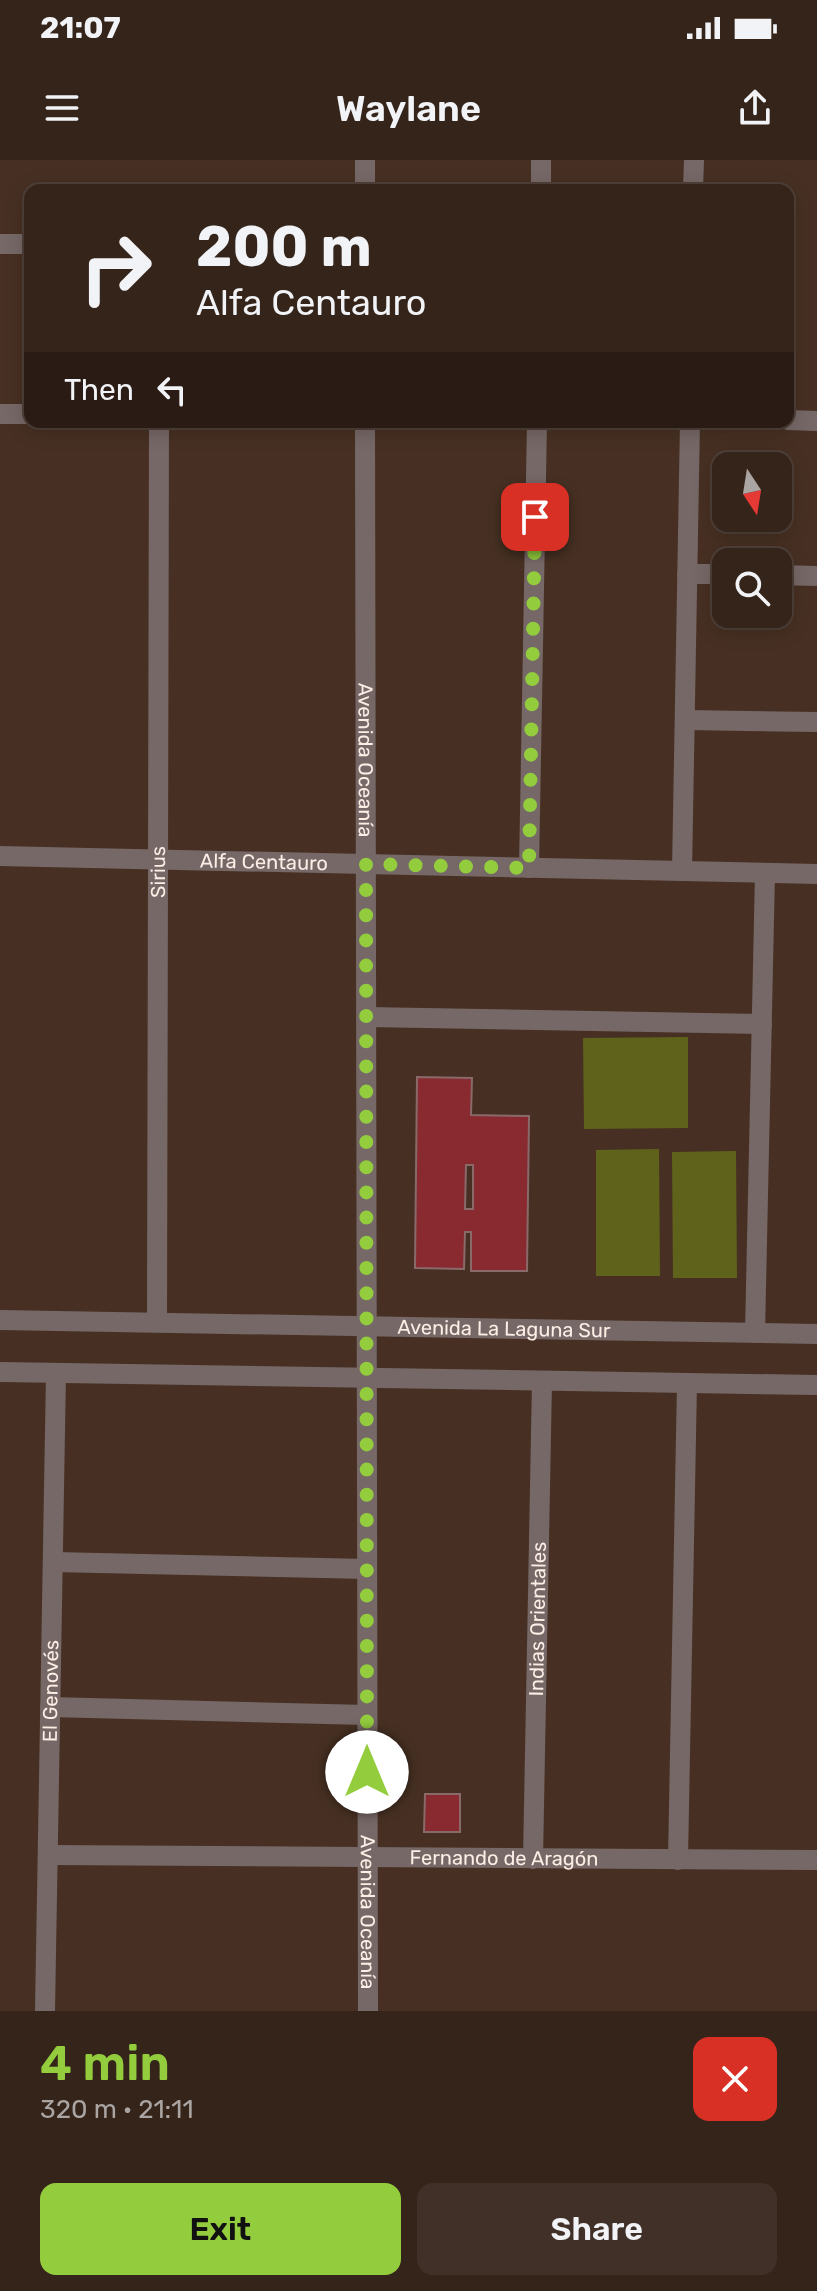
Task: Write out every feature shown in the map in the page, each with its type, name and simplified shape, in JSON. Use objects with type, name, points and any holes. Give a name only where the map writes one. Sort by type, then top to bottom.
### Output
[{"type":"street","points":[[365,160],[365,184]]},
{"type":"street","points":[[541,160],[541,184]]},
{"type":"street","points":[[693,184],[694,160]]},
{"type":"street","points":[[0,244],[24,244]]},
{"type":"street","points":[[0,414],[24,414]]},
{"type":"street","points":[[794,420],[817,421]]},
{"type":"street","name":"Sirius","points":[[157,1322],[159,428]]},
{"type":"street","name":"Avenida Oceanía","points":[[365,428],[368,2011]]},
{"type":"street","points":[[529,868],[537,428]]},
{"type":"street","points":[[682,871],[690,428]]},
{"type":"street","points":[[687,574],[712,574]]},
{"type":"street","points":[[792,575],[817,576]]},
{"type":"street","points":[[685,720],[817,722]]},
{"type":"street","name":"Alfa Centauro","points":[[0,856],[817,874]]},
{"type":"street","points":[[755,1333],[765,873]]},
{"type":"street","points":[[367,1017],[762,1024]]},
{"type":"street","name":"Avenida La Laguna Sur","points":[[0,1320],[817,1334]]},
{"type":"street","points":[[0,1372],[817,1385]]},
{"type":"street","name":"El Genovés","points":[[45,2011],[56,1373]]},
{"type":"street","name":"Indias Orientales","points":[[533,1859],[542,1381]]},
{"type":"street","points":[[678,1860],[687,1383]]},
{"type":"street","points":[[53,1562],[367,1569]]},
{"type":"street","points":[[50,1707],[367,1715]]},
{"type":"street","name":"Fernando de Aragón","points":[[48,1855],[817,1860]]},
{"type":"shaded area","points":[[688,1037],[688,1128],[584,1129],[583,1038]]},
{"type":"shaded area","points":[[659,1149],[660,1276],[596,1276],[596,1150]]},
{"type":"shaded area","points":[[736,1151],[737,1278],[673,1278],[672,1152]]},
{"type":"building","points":[[417,1077],[472,1078],[471,1115],[529,1116],[527,1271],[471,1271],[471,1232],[465,1232],[464,1269],[415,1268]],"holes":[[[466,1165],[473,1165],[473,1209],[465,1209]]]},
{"type":"building","points":[[425,1794],[460,1794],[460,1832],[424,1832]]},
{"type":"route","points":[[367,1772],[366,864],[529,868],[535,517]]}]
